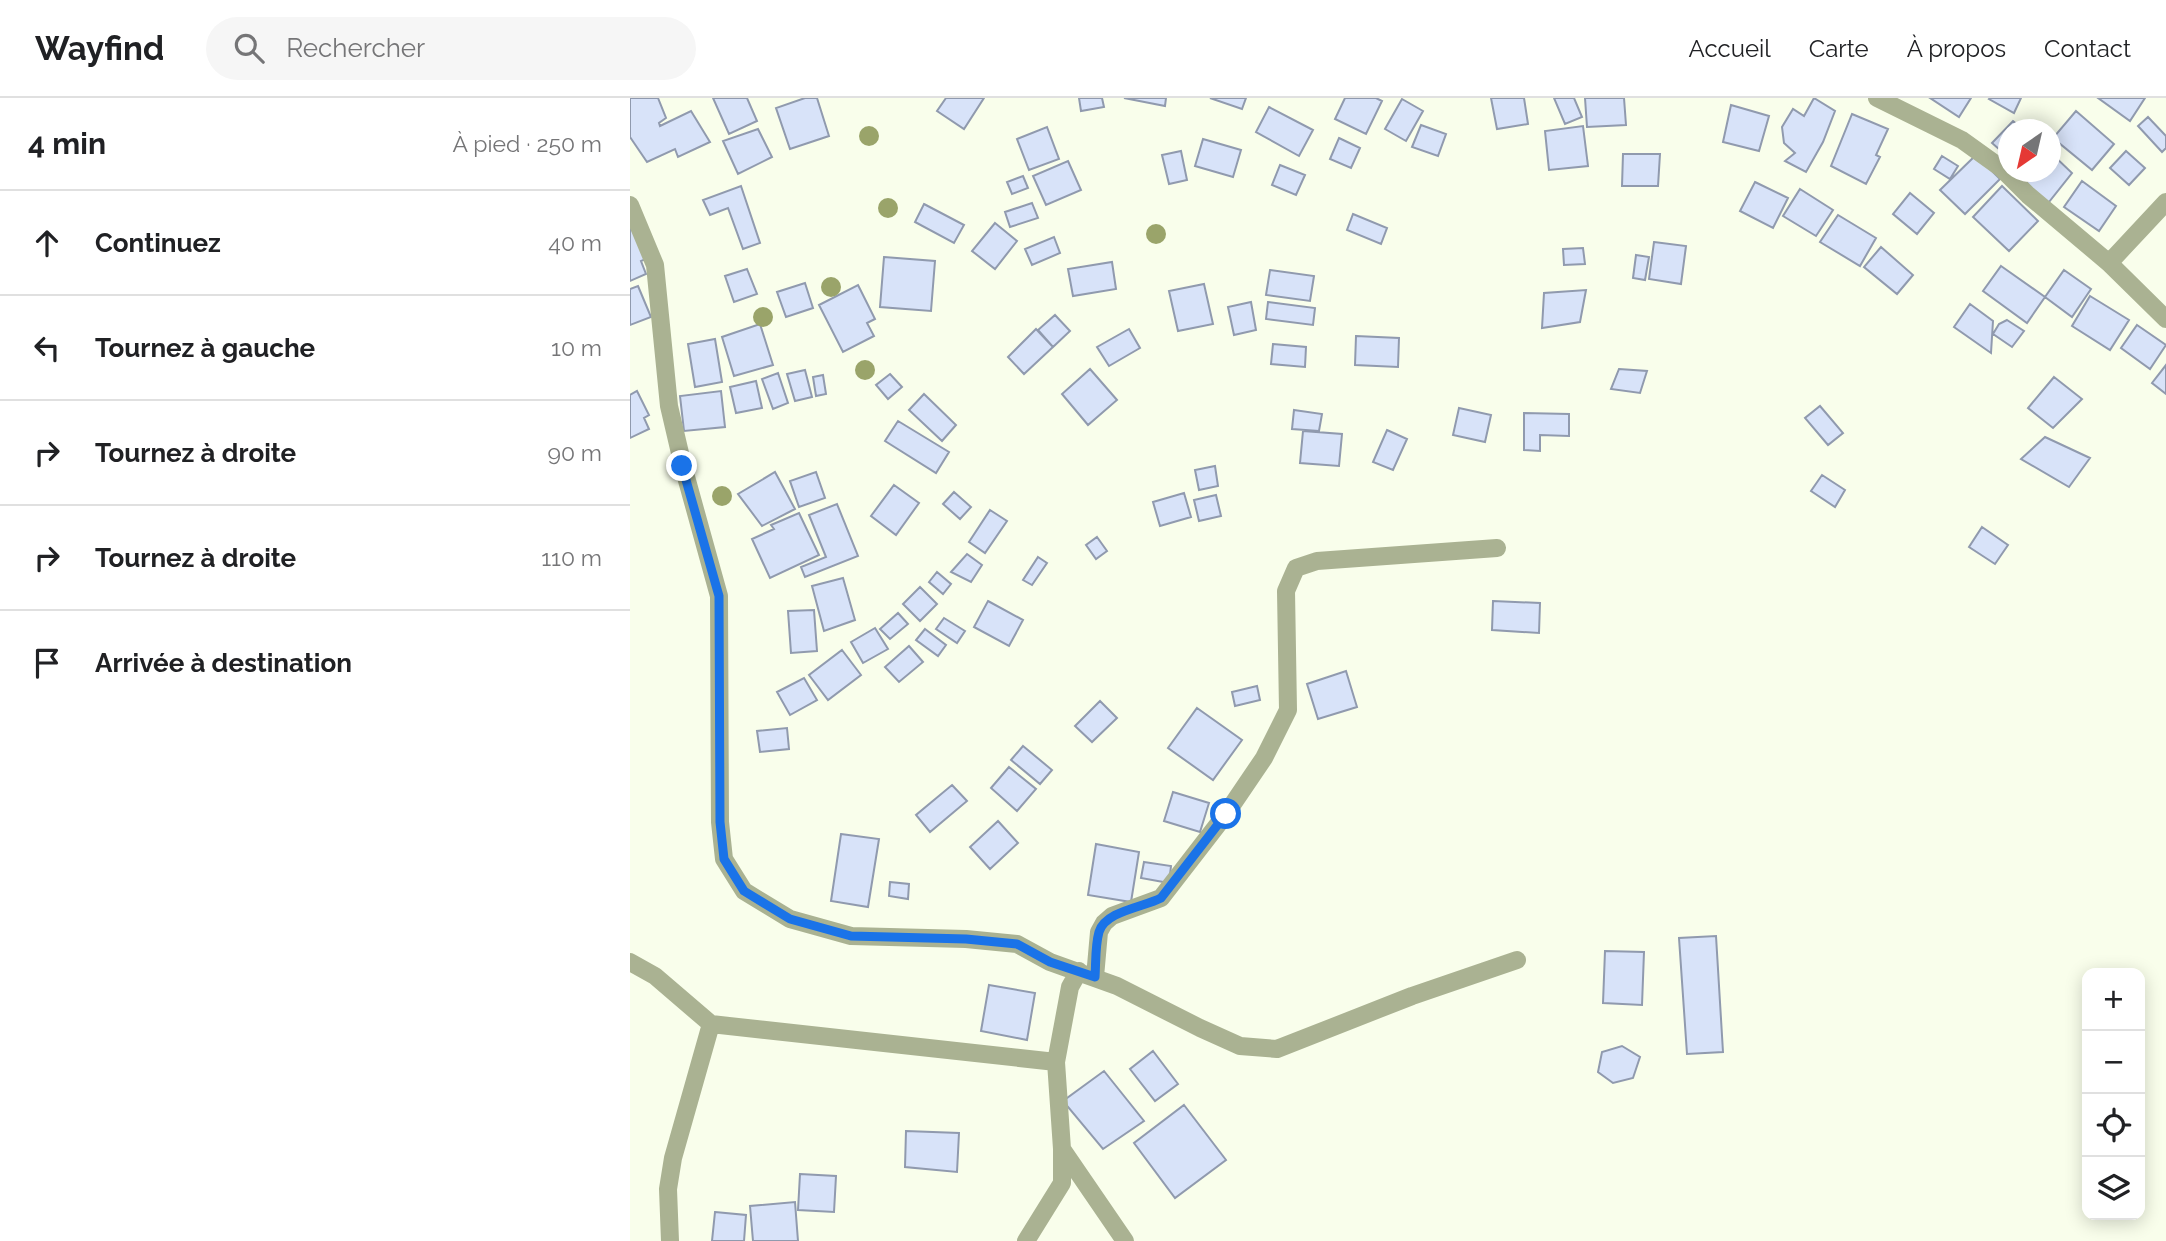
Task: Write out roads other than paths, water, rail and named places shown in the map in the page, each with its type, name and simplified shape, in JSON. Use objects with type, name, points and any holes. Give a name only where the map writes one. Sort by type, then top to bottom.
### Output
[{"type":"street","points":[[1877,98],[1962,139],[2001,169],[2109,263],[2166,319]]},
{"type":"street","points":[[2109,263],[2166,202]]},
{"type":"street","points":[[630,205],[654,265],[669,406],[682,466],[719,596],[720,822],[724,859],[744,891],[790,919],[851,936],[966,939],[1017,944],[1050,962],[1087,974],[1240,1046],[1277,1049],[1412,996],[1517,960]]},
{"type":"street","points":[[1026,1241],[1062,1183],[1056,1062],[1070,987],[1087,974],[1104,923],[1112,916],[1161,898],[1226,814],[1264,758],[1287,710],[1286,591],[1296,568],[1317,561],[1497,548]]},
{"type":"street","points":[[630,962],[655,976],[711,1024],[1056,1062]]},
{"type":"street","points":[[670,1241],[668,1189],[673,1157],[711,1024]]},
{"type":"street","points":[[1062,1149],[1125,1241]]}]
